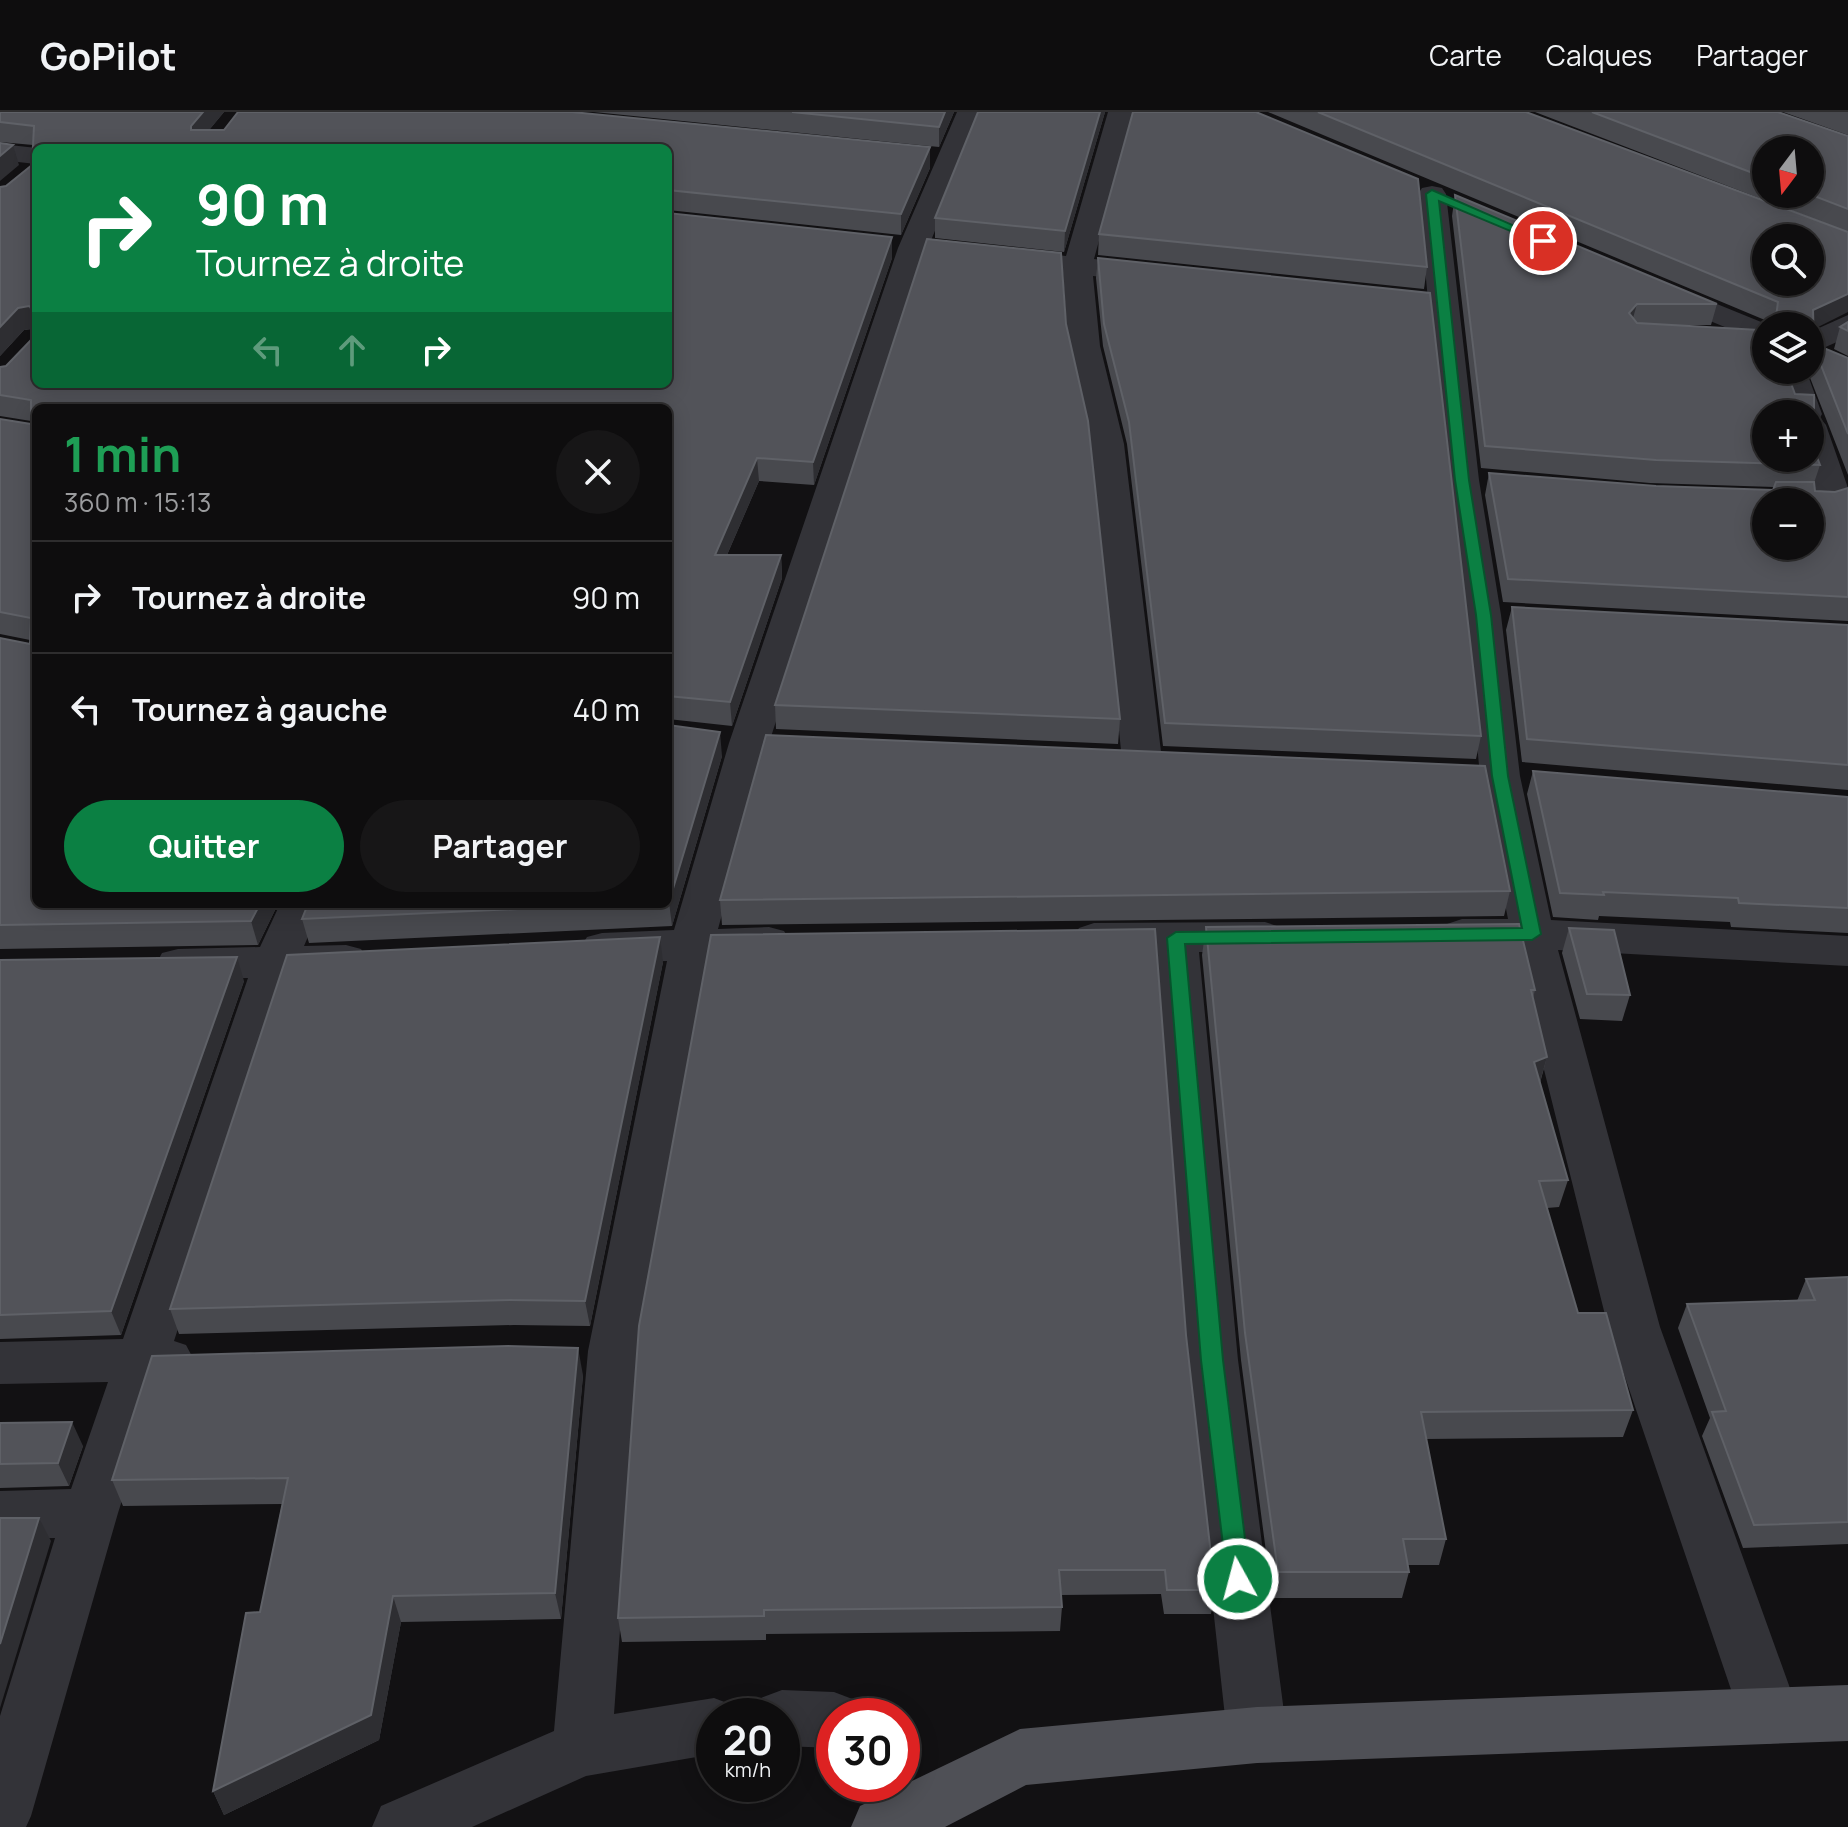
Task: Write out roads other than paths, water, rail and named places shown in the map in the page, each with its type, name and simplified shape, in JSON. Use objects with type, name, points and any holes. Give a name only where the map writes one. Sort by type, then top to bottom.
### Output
[{"type":"main road","points":[[908,1818],[1020,1757],[1257,1735],[1848,1713]]},
{"type":"street","points":[[582,1748],[592,1350],[692,943],[764,744],[913,248],[935,157],[970,112]]},
{"type":"street","points":[[1121,112],[1077,267],[1084,346],[1107,444],[1142,760]]},
{"type":"street","points":[[0,152],[32,168]]},
{"type":"street","points":[[1433,194],[1429,301],[1478,481],[1499,616],[1500,776],[1532,934],[1634,1327],[1770,1716]]},
{"type":"street","points":[[973,255],[1184,277]]},
{"type":"street","points":[[1635,280],[1752,332]]},
{"type":"street","points":[[1824,337],[1848,324]]},
{"type":"street","points":[[1698,338],[1752,338]]},
{"type":"street","points":[[1824,467],[1835,500],[1824,500]]},
{"type":"street","points":[[708,738],[764,744]]},
{"type":"street","points":[[0,1816],[90,1513],[140,1361],[275,963],[299,908]]},
{"type":"street","points":[[1424,935],[1532,934],[1848,951]]},
{"type":"street","points":[[1051,939],[1300,936]]},
{"type":"street","points":[[1176,938],[1212,1360],[1257,1735]]},
{"type":"street","points":[[569,949],[803,941]]},
{"type":"street","points":[[138,965],[383,958]]},
{"type":"street","points":[[0,1363],[220,1358]]},
{"type":"street","points":[[0,1515],[90,1513]]},
{"type":"street","points":[[403,1827],[582,1748],[696,1729]]}]
